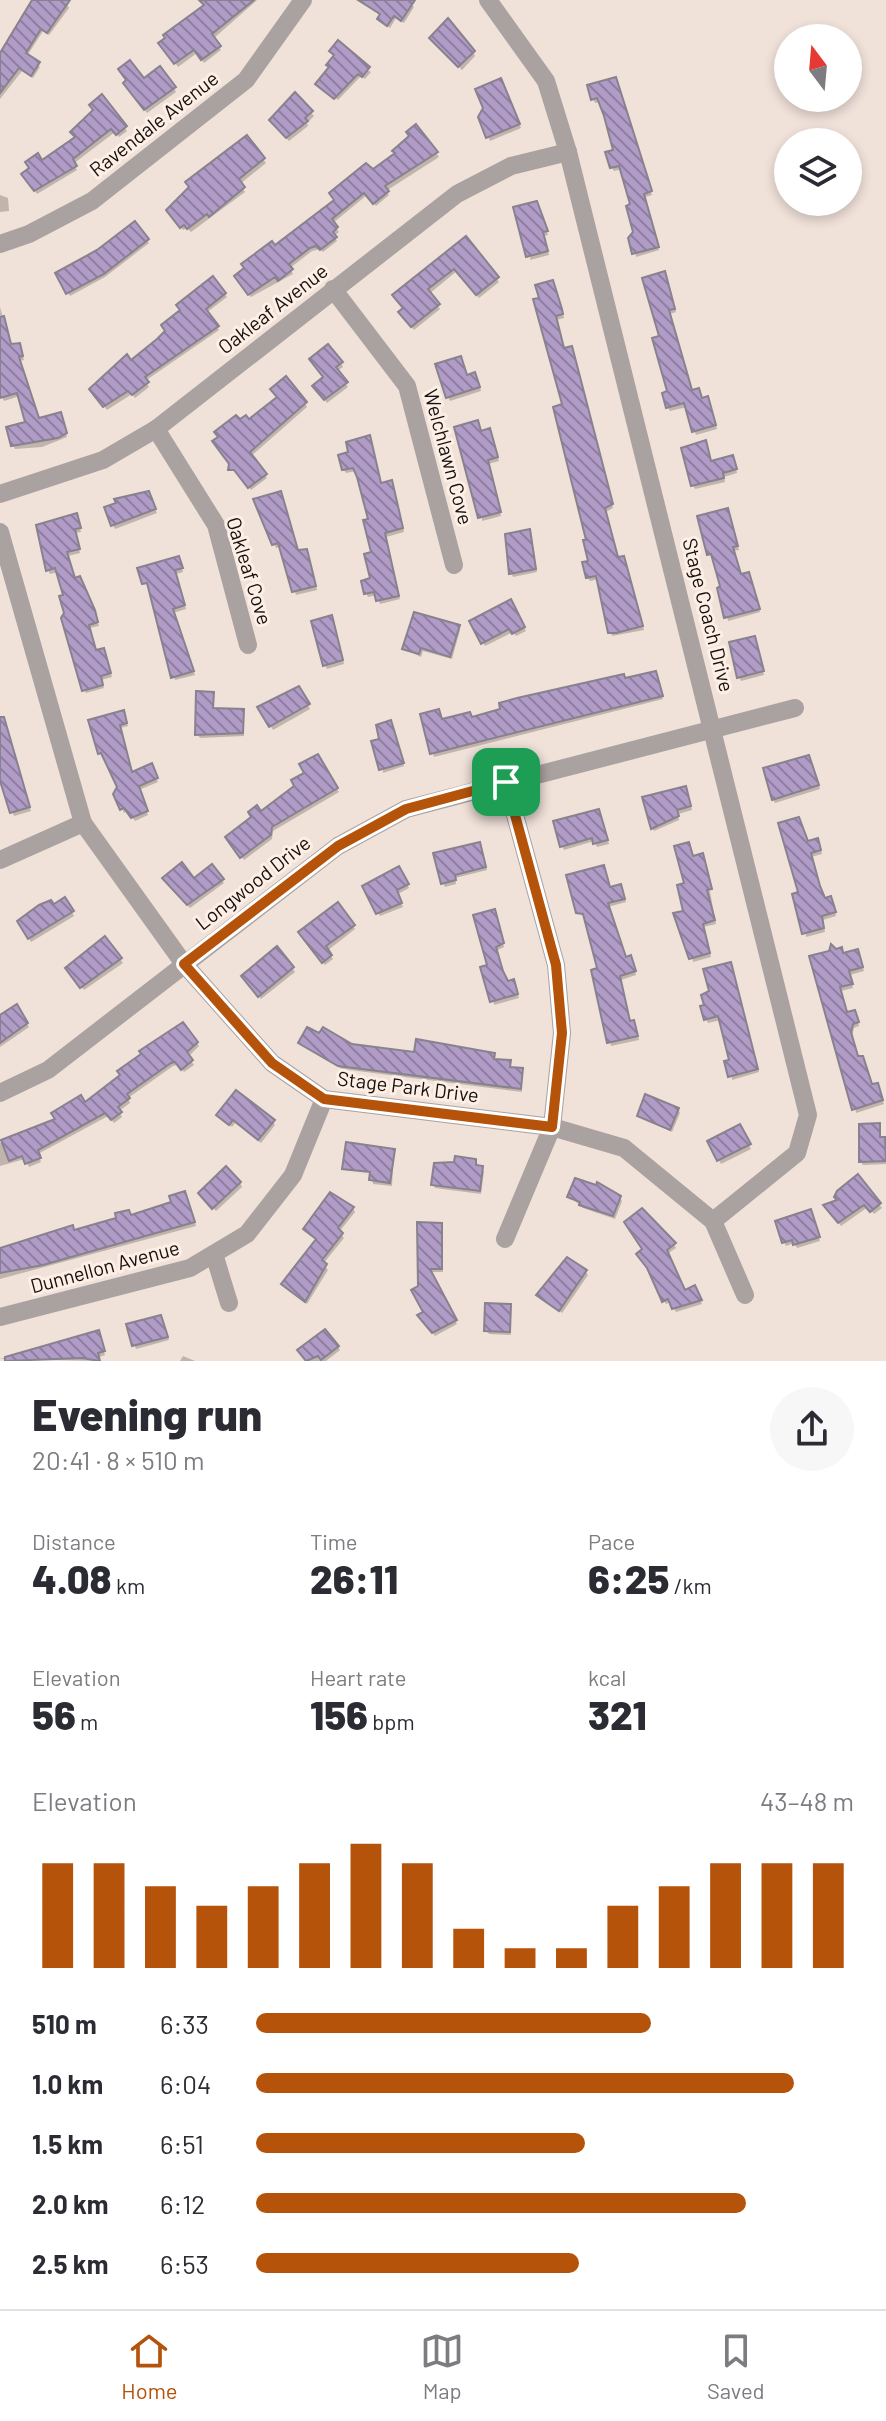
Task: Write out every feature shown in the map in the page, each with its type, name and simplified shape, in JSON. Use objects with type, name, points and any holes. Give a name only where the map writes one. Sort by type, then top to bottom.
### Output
[{"type":"street","name":"Ravendale Avenue","points":[[0,244],[29,234],[92,201],[246,80],[303,0]]},
{"type":"street","name":"Stage Coach Drive","points":[[488,0],[546,81],[568,152],[715,729],[808,1115],[797,1153],[713,1221]]},
{"type":"street","name":"Oakleaf Avenue","points":[[0,494],[103,460],[156,429],[457,194],[511,166],[568,152]]},
{"type":"street","name":"Welchlawn Cove","points":[[333,289],[407,386],[454,565]]},
{"type":"street","name":"Oakleaf Cove","points":[[156,429],[216,525],[248,645]]},
{"type":"street","name":"Stage Park Drive","points":[[0,532],[83,823],[184,964],[272,1063],[324,1099],[552,1127],[624,1148],[713,1221],[745,1295]]},
{"type":"street","name":"Longwood Drive","points":[[0,1093],[48,1070],[338,846],[406,809],[795,708]]},
{"type":"street","points":[[505,1239],[552,1127],[562,1033],[556,965],[506,782]]},
{"type":"street","points":[[0,860],[83,823]]},
{"type":"street","name":"Dunnellon Avenue","points":[[0,1317],[190,1268],[247,1234],[293,1175],[324,1099]]},
{"type":"street","points":[[214,1254],[229,1303]]},
{"type":"building","points":[[32,0],[70,0],[47,33],[41,29],[26,53],[40,62],[31,76],[19,68],[0,93],[0,53]]},
{"type":"building","points":[[199,0],[254,0],[212,34],[221,46],[201,60],[194,50],[174,64],[158,43],[165,38],[163,35],[204,5]]},
{"type":"building","points":[[358,0],[415,0],[401,21],[394,16],[387,26],[377,19],[380,14]]},
{"type":"building","points":[[448,18],[475,51],[458,67],[429,38]]},
{"type":"building","points":[[338,40],[370,67],[362,77],[358,74],[334,99],[315,84],[329,67],[326,65],[334,55],[329,51]]},
{"type":"building","points":[[130,60],[144,78],[160,66],[176,87],[144,110],[123,83],[126,80],[118,69]]},
{"type":"building","points":[[616,77],[652,191],[644,194],[659,247],[632,254],[628,238],[633,232],[626,206],[630,204],[619,166],[610,168],[605,152],[613,150],[604,116],[597,98],[591,100],[587,85]]},
{"type":"building","points":[[501,78],[520,124],[486,138],[478,117],[483,108],[475,89]]},
{"type":"building","points":[[295,92],[313,111],[305,118],[308,121],[286,138],[269,120]]},
{"type":"building","points":[[102,94],[127,126],[116,135],[111,129],[73,159],[77,166],[34,191],[21,174],[29,168],[25,162],[38,153],[42,160],[75,137],[70,132],[93,110],[89,105]]},
{"type":"building","points":[[416,124],[438,152],[385,186],[389,191],[373,204],[364,193],[332,219],[338,227],[333,232],[337,237],[320,250],[316,246],[310,248],[289,264],[293,269],[278,281],[275,277],[248,295],[234,276],[244,268],[241,264],[272,241],[275,245],[334,200],[329,193],[366,163],[373,169],[395,153],[392,151],[409,136],[406,132]]},
{"type":"building","points":[[247,135],[265,158],[239,179],[245,187],[209,217],[207,214],[187,229],[184,225],[180,228],[166,210],[189,187],[185,182]]},
{"type":"building","points":[[537,201],[548,231],[543,232],[548,251],[526,257],[513,207]]},
{"type":"building","points":[[135,221],[149,239],[104,274],[66,294],[55,273],[97,250]]},
{"type":"building","points":[[466,236],[499,277],[476,295],[454,269],[428,289],[440,304],[411,327],[398,312],[403,308],[392,295]]},
{"type":"building","points":[[665,271],[675,309],[669,310],[692,390],[699,388],[702,398],[708,396],[716,425],[692,432],[684,403],[666,408],[662,393],[667,391],[652,338],[659,336],[642,278]]},
{"type":"building","points":[[213,276],[226,293],[206,309],[219,326],[145,377],[149,382],[132,395],[128,391],[103,407],[89,389],[127,354],[131,360],[157,339],[165,331],[161,325],[180,310],[176,305]]},
{"type":"building","points":[[553,280],[563,314],[556,316],[564,348],[572,346],[613,504],[605,508],[618,557],[624,556],[643,626],[616,633],[608,633],[596,576],[586,578],[582,562],[588,561],[583,540],[586,540],[553,407],[562,404],[533,299],[539,298],[535,285]]},
{"type":"building","points":[[4,316],[11,344],[20,343],[23,356],[19,357],[39,418],[61,412],[67,433],[58,438],[11,446],[6,427],[25,422],[17,393],[0,398],[0,317]]},
{"type":"building","points":[[328,344],[343,362],[336,367],[348,382],[324,400],[312,386],[323,377],[309,359]]},
{"type":"building","points":[[461,356],[467,375],[475,372],[480,387],[446,398],[435,364]]},
{"type":"building","points":[[286,376],[307,402],[250,452],[267,474],[248,488],[234,470],[228,470],[229,464],[212,441],[218,437],[214,432],[236,415],[240,419],[246,415],[249,419],[277,397],[270,389]]},
{"type":"building","points":[[478,420],[481,431],[490,428],[498,457],[488,460],[501,512],[478,518],[454,427]]},
{"type":"building","points":[[370,435],[381,483],[392,480],[403,528],[385,533],[399,596],[376,601],[374,592],[364,594],[361,581],[370,578],[364,554],[371,552],[363,520],[368,519],[353,468],[342,470],[338,455],[348,452],[346,442]]},
{"type":"building","points":[[706,440],[711,461],[733,455],[737,469],[723,473],[724,478],[691,486],[681,448]]},
{"type":"building","points":[[149,491],[156,509],[111,526],[104,507],[116,503],[114,499]]},
{"type":"building","points":[[281,491],[298,550],[307,549],[316,586],[292,592],[278,543],[272,545],[253,499]]},
{"type":"building","points":[[728,508],[738,546],[733,547],[741,574],[749,572],[760,609],[724,618],[717,588],[720,586],[711,554],[707,555],[697,516]]},
{"type":"building","points":[[77,513],[81,528],[75,529],[80,549],[67,552],[75,578],[80,576],[95,610],[98,622],[89,625],[96,650],[104,648],[111,673],[101,676],[103,685],[82,691],[61,618],[64,613],[59,596],[63,595],[55,568],[46,571],[36,525]]},
{"type":"building","points":[[530,529],[536,569],[509,574],[505,534]]},
{"type":"building","points":[[179,556],[183,568],[175,570],[185,605],[173,609],[194,671],[171,678],[147,583],[142,584],[137,568]]},
{"type":"building","points":[[511,599],[525,627],[512,634],[509,629],[481,644],[469,621]]},
{"type":"building","points":[[414,612],[460,625],[450,657],[421,648],[419,654],[402,649]]},
{"type":"building","points":[[332,615],[343,660],[323,666],[311,621]]},
{"type":"building","points":[[755,636],[764,671],[737,678],[729,642]]},
{"type":"building","points":[[656,671],[663,696],[430,754],[420,714],[439,709],[442,719],[470,712],[472,717],[500,709],[499,703],[517,698],[624,674],[625,678]]},
{"type":"building","points":[[299,686],[310,704],[269,727],[257,707]]},
{"type":"building","points":[[196,691],[214,692],[213,708],[244,709],[243,733],[195,735]]},
{"type":"building","points":[[124,710],[127,723],[120,725],[132,772],[152,763],[158,778],[139,786],[148,811],[131,818],[124,808],[120,810],[113,794],[117,787],[101,753],[98,754],[88,720]]},
{"type":"building","points":[[0,717],[4,717],[30,807],[10,813],[0,781]]},
{"type":"building","points":[[391,720],[404,763],[379,770],[371,741],[379,739],[376,725]]},
{"type":"building","points":[[318,754],[338,788],[272,827],[271,835],[240,858],[225,837],[251,817],[248,812],[257,805],[261,811],[294,786],[291,780],[304,773],[299,764]]},
{"type":"building","points":[[809,755],[819,785],[772,800],[763,768]]},
{"type":"building","points":[[686,786],[691,806],[677,810],[679,816],[651,829],[642,797]]},
{"type":"building","points":[[599,809],[608,840],[593,844],[592,838],[560,847],[553,821]]},
{"type":"building","points":[[799,817],[808,841],[818,838],[821,850],[811,853],[825,898],[831,896],[836,912],[822,916],[824,928],[802,934],[792,894],[798,892],[778,823]]},
{"type":"building","points":[[480,842],[486,867],[455,875],[456,880],[441,884],[433,853]]},
{"type":"building","points":[[689,842],[693,856],[703,853],[712,889],[707,890],[715,920],[703,924],[710,953],[689,959],[673,913],[683,911],[677,885],[684,883],[674,846]]},
{"type":"building","points":[[182,862],[194,878],[212,864],[224,879],[187,905],[162,878]]},
{"type":"building","points":[[604,865],[610,887],[621,884],[625,899],[608,903],[626,957],[631,955],[636,971],[620,976],[630,1021],[634,1020],[638,1036],[607,1043],[591,970],[597,968],[583,914],[576,913],[566,875]]},
{"type":"building","points":[[399,866],[409,884],[397,890],[402,903],[376,914],[362,886]]},
{"type":"building","points":[[65,897],[74,911],[28,939],[17,921],[39,905],[51,900],[54,904]]},
{"type":"building","points":[[338,902],[355,925],[326,946],[332,955],[322,963],[298,932]]},
{"type":"building","points":[[495,909],[504,943],[496,947],[503,971],[508,981],[514,979],[518,994],[490,1002],[480,967],[487,965],[473,915]]},
{"type":"building","points":[[105,936],[122,958],[80,988],[65,968]]},
{"type":"building","points":[[831,944],[836,949],[842,947],[843,953],[858,949],[863,967],[849,971],[853,984],[840,987],[847,1012],[855,1010],[859,1022],[853,1024],[851,1032],[858,1056],[863,1056],[872,1084],[878,1083],[883,1100],[852,1110],[809,956],[829,951]]},
{"type":"building","points":[[277,946],[294,967],[258,997],[241,976]]},
{"type":"building","points":[[731,962],[758,1069],[728,1077],[724,1061],[729,1060],[718,1016],[704,1020],[700,1006],[704,1005],[701,995],[709,991],[703,969]]},
{"type":"building","points":[[17,1004],[28,1023],[0,1043],[0,1015]]},
{"type":"building","points":[[183,1022],[198,1042],[187,1052],[193,1060],[181,1070],[175,1062],[171,1063],[127,1094],[130,1098],[118,1107],[122,1112],[111,1120],[105,1113],[38,1150],[41,1158],[25,1164],[22,1156],[9,1161],[1,1140],[55,1119],[51,1113],[81,1095],[85,1102],[120,1075],[117,1071],[141,1054],[139,1051]]},
{"type":"building","points":[[307,1027],[319,1033],[323,1027],[352,1044],[414,1052],[416,1039],[495,1053],[494,1059],[511,1060],[510,1067],[523,1068],[521,1089],[338,1066],[298,1043]]},
{"type":"building","points":[[236,1090],[275,1120],[258,1140],[233,1120],[229,1125],[216,1115]]},
{"type":"building","points":[[645,1094],[679,1108],[670,1130],[637,1116]]},
{"type":"building","points":[[880,1123],[880,1137],[885,1137],[886,1161],[859,1162],[859,1124]]},
{"type":"building","points":[[740,1124],[751,1144],[717,1161],[707,1141]]},
{"type":"building","points":[[346,1142],[395,1149],[390,1183],[369,1180],[370,1172],[342,1169]]},
{"type":"building","points":[[455,1156],[476,1159],[476,1165],[483,1166],[480,1191],[431,1185],[434,1163],[454,1162]]},
{"type":"building","points":[[226,1166],[241,1182],[212,1209],[198,1193]]},
{"type":"building","points":[[858,1174],[881,1203],[870,1212],[864,1205],[838,1223],[823,1205],[837,1200],[834,1197],[837,1191]]},
{"type":"building","points":[[575,1178],[596,1185],[597,1182],[621,1196],[613,1216],[579,1205],[580,1202],[567,1197]]},
{"type":"building","points":[[185,1191],[195,1222],[43,1265],[0,1273],[0,1248],[73,1225],[74,1230],[116,1218],[115,1213],[129,1210],[131,1215],[171,1202],[169,1196]]},
{"type":"building","points":[[330,1192],[354,1207],[338,1228],[343,1233],[322,1260],[327,1264],[305,1302],[281,1284],[316,1239],[303,1229]]},
{"type":"building","points":[[642,1208],[676,1243],[667,1250],[685,1290],[695,1285],[702,1300],[672,1309],[668,1299],[662,1302],[647,1268],[636,1254],[642,1249],[624,1222]]},
{"type":"building","points":[[811,1209],[820,1237],[793,1245],[792,1240],[782,1243],[775,1221]]},
{"type":"building","points":[[417,1222],[442,1223],[442,1269],[430,1269],[457,1320],[432,1333],[417,1315],[423,1312],[411,1290],[418,1286]]},
{"type":"building","points":[[567,1257],[587,1270],[559,1311],[536,1295]]},
{"type":"building","points":[[485,1303],[511,1304],[510,1332],[484,1331]]},
{"type":"building","points":[[161,1315],[168,1337],[132,1346],[126,1324]]},
{"type":"building","points":[[325,1329],[339,1346],[321,1360],[318,1356],[306,1361],[297,1350]]},
{"type":"building","points":[[99,1330],[105,1351],[98,1353],[100,1361],[82,1358],[5,1361],[5,1357]]},
{"type":"route","points":[[506,782],[556,965],[562,1033],[552,1127],[324,1099],[272,1063],[184,964],[338,846],[406,809],[506,782]]}]
